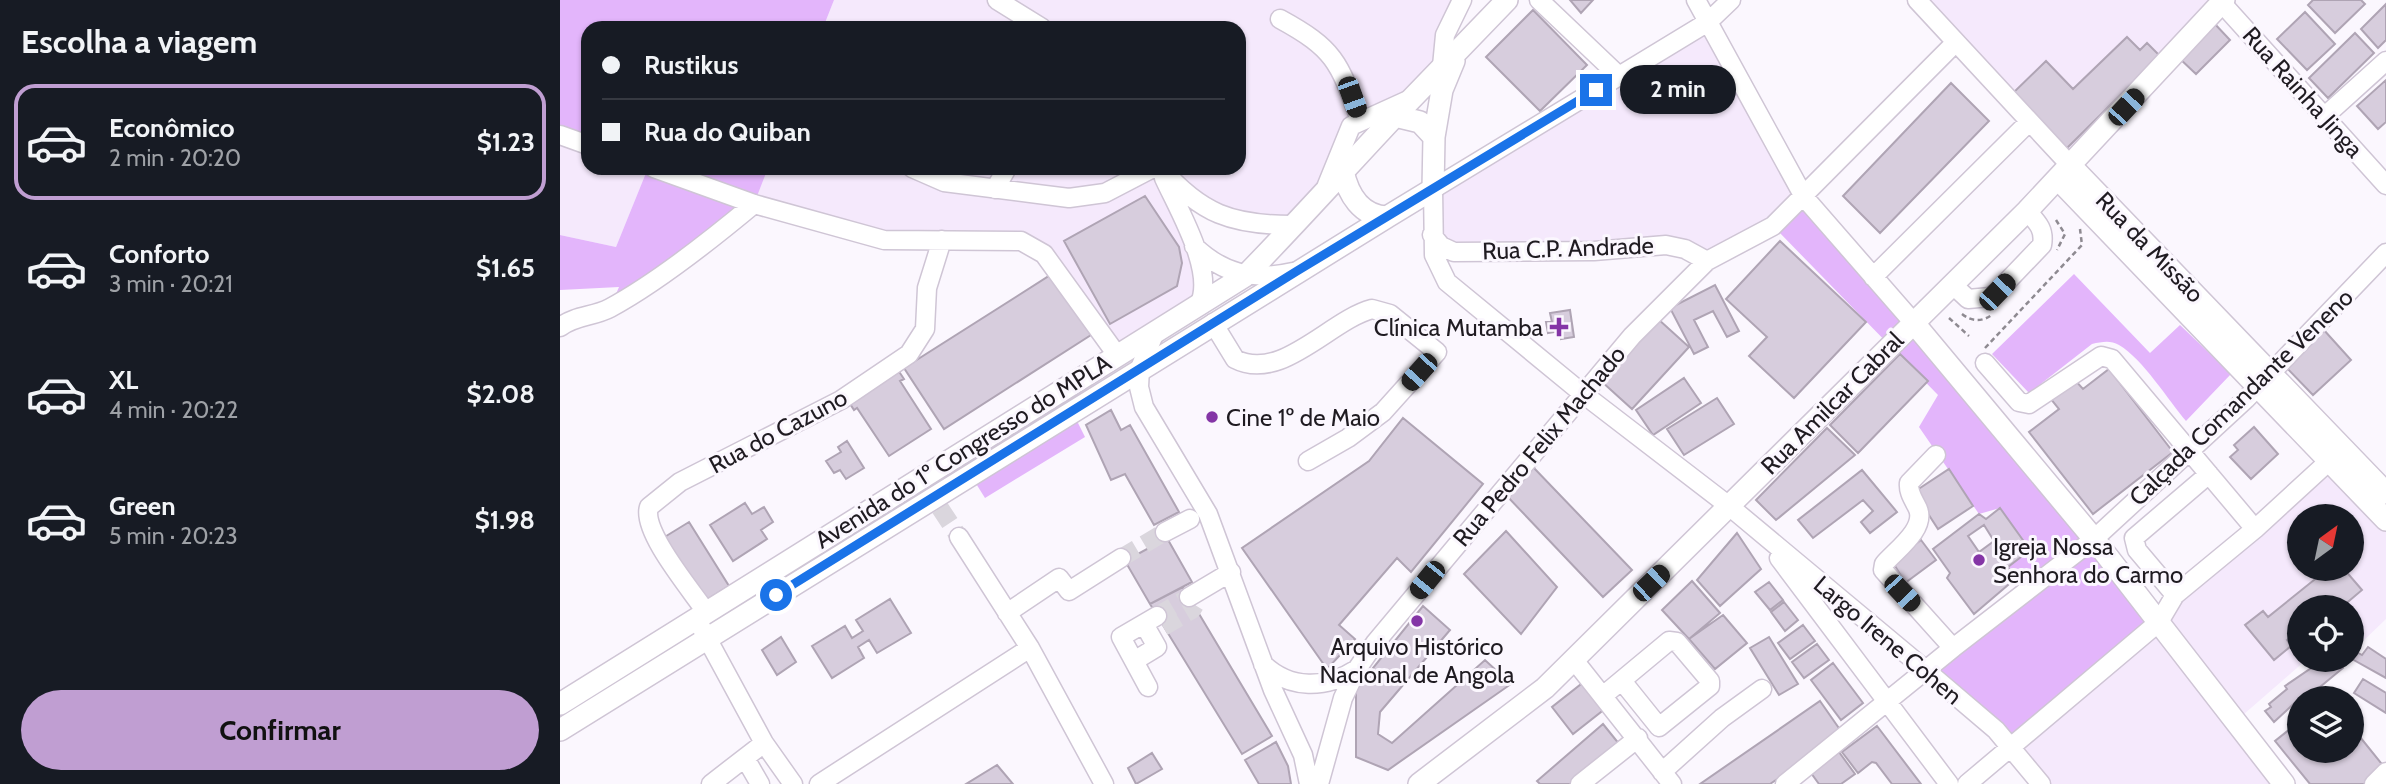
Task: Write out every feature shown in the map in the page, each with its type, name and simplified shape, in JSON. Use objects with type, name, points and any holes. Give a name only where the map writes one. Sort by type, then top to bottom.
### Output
[{"type":"main road","points":[[1465,41],[1441,90],[1434,136],[1433,196],[1387,217],[1370,213],[1360,207],[1347,188],[1343,171],[1465,41],[1490,8],[1507,0]]},
{"type":"main road","name":"Rua Amilcar Cabral","points":[[1419,784],[1545,688],[1574,660],[2065,173],[2221,1]]},
{"type":"main road","points":[[1395,116],[1420,122],[1434,136]]},
{"type":"main road","name":"Avenida do 1º Congresso do MPLA","points":[[560,704],[1245,276],[1343,171]]},
{"type":"main road","name":"Rua da Missão","points":[[2065,173],[2336,455],[2386,520]]},
{"type":"main road","name":"Avenida do 1º Congresso do MPLA","points":[[560,730],[707,638],[937,503],[1105,390],[1387,217]]},
{"type":"main road","points":[[1913,322],[2094,539],[2284,784]]},
{"type":"main road","name":"Rua da Missão","points":[[2336,455],[2386,493]]},
{"type":"street","points":[[997,0],[1031,21]]},
{"type":"street","points":[[1442,66],[1445,35],[1462,0]]},
{"type":"street","points":[[1539,0],[1619,76]]},
{"type":"street","points":[[1696,0],[1804,197],[1913,322]]},
{"type":"street","points":[[1731,0],[1708,22],[1433,196],[1434,254],[1447,282],[1582,393],[1763,535],[1949,784]]},
{"type":"street","name":"Rua da Missão","points":[[1917,0],[2029,122],[2065,173]]},
{"type":"street","name":"Rua Rainha Jinga","points":[[2221,1],[2386,185]]},
{"type":"street","points":[[1280,19],[1310,35],[1336,59],[1364,118]]},
{"type":"street","name":"Rua Pedro Felix Machado","points":[[1319,784],[1343,698],[1357,669],[1582,393],[1632,336],[1707,261],[1773,226],[1955,43]]},
{"type":"street","points":[[2325,116],[2386,61]]},
{"type":"street","points":[[1321,195],[1330,180],[1342,142],[1351,126],[1364,118],[1396,107],[1420,90]]},
{"type":"street","points":[[1364,118],[1395,116]]},
{"type":"street","points":[[1872,277],[2029,122]]},
{"type":"street","points":[[560,135],[581,142]]},
{"type":"street","points":[[1342,142],[1343,171]]},
{"type":"street","points":[[673,175],[754,204],[884,240],[1021,241],[1044,254],[1117,355]]},
{"type":"street","points":[[928,175],[944,182],[1040,196],[1088,197],[1126,184],[1141,175]]},
{"type":"street","points":[[995,189],[1003,175]]},
{"type":"street","points":[[1164,175],[1194,246],[1205,286],[1199,304]]},
{"type":"street","points":[[1168,175],[1188,196],[1213,212],[1246,223],[1292,225]]},
{"type":"street","points":[[560,327],[570,319],[610,308],[687,255],[754,204]]},
{"type":"street","points":[[1953,285],[1968,299],[1990,297],[1997,292],[2042,245],[2044,235],[2027,211]]},
{"type":"street","name":"Rua C.P. Andrade","points":[[1432,235],[1441,246],[1454,252],[1594,251],[1666,245],[1685,249],[1707,261]]},
{"type":"street","name":"Rua do Cazuno","points":[[701,616],[654,536],[648,520],[649,507],[680,482],[841,400],[909,354],[925,329],[927,288],[942,240]]},
{"type":"street","points":[[1194,246],[1215,262],[1245,276],[1266,278],[1297,271]]},
{"type":"street","name":"Calçada Comandante Veneno","points":[[1785,784],[1953,648],[2094,539],[2191,451],[2386,253]]},
{"type":"street","points":[[1213,323],[1235,359],[1253,365],[1275,362],[1372,309],[1390,314],[1437,352],[1383,412],[1348,438],[1308,461]]},
{"type":"street","points":[[1154,332],[1140,368],[1139,387],[1144,407],[1208,514],[1263,664],[1303,755],[1309,784]]},
{"type":"street","points":[[1985,363],[2019,402],[2029,404],[2101,356],[2112,359],[2255,529]]},
{"type":"street","points":[[1105,390],[1126,395],[1144,407]]},
{"type":"street","points":[[1936,455],[1909,483],[1909,492],[1920,517],[1919,526],[1884,564],[1883,570],[1953,648]]},
{"type":"street","points":[[1967,784],[2159,622],[2175,595],[2255,529],[2336,455]]},
{"type":"street","points":[[2175,595],[2137,550],[2134,538],[2209,474]]},
{"type":"street","points":[[1165,532],[1190,519]]},
{"type":"street","name":"Largo Irene Cohen","points":[[1763,535],[1996,730],[2041,784]]},
{"type":"street","points":[[959,537],[1030,649],[1104,784]]},
{"type":"street","points":[[1007,613],[1059,578],[1069,591],[1121,558]]},
{"type":"street","points":[[1192,601],[1206,587],[1231,572]]},
{"type":"street","points":[[701,616],[707,638],[764,743],[793,784]]},
{"type":"street","points":[[1134,661],[1157,647],[1154,625],[1121,637],[1134,661],[1149,687]]},
{"type":"street","points":[[1604,695],[1669,641],[1677,642],[1710,681],[1710,686],[1659,727],[1622,681]]},
{"type":"street","points":[[819,784],[1030,649]]},
{"type":"street","points":[[1574,660],[1667,778],[1722,718],[1762,688]]},
{"type":"street","points":[[1263,664],[1286,680],[1311,684],[1334,680],[1357,669]]},
{"type":"street","points":[[1580,784],[1638,738]]},
{"type":"street","points":[[711,784],[764,743]]},
{"type":"street","points":[[745,758],[760,784]]},
{"type":"street","points":[[2374,784],[2386,772]]},
{"type":"path","points":[[1985,363],[1978,355],[2082,245],[2079,226]]},
{"type":"path","points":[[1949,318],[1969,336]]},
{"type":"shaded area","points":[[560,0],[834,0],[826,21],[581,21],[581,142],[560,135]]},
{"type":"shaded area","points":[[834,0],[1462,0],[1442,66],[1413,97],[1368,116],[1292,225],[1239,222],[1175,175],[1246,175],[1246,21],[826,21]]},
{"type":"shaded area","points":[[1917,0],[2224,0],[2071,166]]},
{"type":"shaded area","points":[[1708,22],[1804,197],[1707,261],[1685,249],[1441,246],[1433,189]]},
{"type":"shaded area","points":[[560,135],[581,142],[581,175],[645,175],[616,247],[560,235]]},
{"type":"shaded area","points":[[645,175],[765,175],[754,204],[610,308],[619,287],[560,290],[560,235],[616,247]]},
{"type":"shaded area","points":[[765,175],[1162,175],[1203,296],[1117,355],[1035,247],[924,241],[754,204]]},
{"type":"shaded area","points":[[1804,197],[2159,622],[2010,747],[1926,672],[2027,589],[2015,579],[2008,567],[2030,550],[2000,508],[1979,514],[1919,427],[1938,395],[1773,226]]},
{"type":"shaded area","points":[[2074,274],[2150,353],[2180,325],[2231,374],[2186,421],[2155,380],[2128,351],[2112,342],[2103,342],[2092,344],[2029,393],[1992,354]]},
{"type":"shaded area","points":[[1072,411],[1085,437],[985,498],[970,474]]},
{"type":"shaded area","points":[[2328,462],[2386,521],[2386,619],[2364,640],[2364,595],[2287,595],[2287,672],[2292,672],[2236,721],[2285,784],[2041,784],[2010,747],[2175,595]]},
{"type":"building","points":[[1570,0],[1593,0],[1581,13]]},
{"type":"building","points":[[2313,0],[2361,0],[2365,4],[2335,33],[2308,5]]},
{"type":"building","points":[[2386,4],[2386,40],[2378,48],[2361,29]]},
{"type":"building","points":[[1533,10],[1587,65],[1540,111],[1486,57]]},
{"type":"building","points":[[2305,12],[2335,44],[2307,70],[2277,39]]},
{"type":"building","points":[[2213,22],[2230,40],[2196,74],[2178,57]]},
{"type":"building","points":[[2355,33],[2374,53],[2328,98],[2309,78]]},
{"type":"building","points":[[2127,37],[2140,50],[2147,43],[2160,56],[2066,149],[2012,94],[2046,61],[2073,89]]},
{"type":"building","points":[[2386,80],[2386,122],[2378,129],[2357,106]]},
{"type":"building","points":[[1951,83],[1989,121],[1880,233],[1843,196]]},
{"type":"building","points":[[1145,196],[1179,247],[1182,263],[1177,286],[1110,324],[1064,241]]},
{"type":"building","points":[[1780,241],[1866,322],[1794,398],[1749,356],[1767,337],[1726,299]]},
{"type":"building","points":[[1052,274],[1091,335],[944,429],[904,368]]},
{"type":"building","points":[[1715,285],[1739,331],[1727,337],[1713,311],[1694,320],[1708,347],[1694,354],[1670,308]]},
{"type":"building","name":"Clínica Mutamba","points":[[1570,310],[1574,337],[1561,339],[1560,331],[1548,333],[1546,322],[1552,322],[1550,313]]},
{"type":"building","points":[[1658,319],[1689,347],[1632,409],[1601,381]]},
{"type":"building","points":[[2323,329],[2351,360],[2313,395],[2284,365]]},
{"type":"building","points":[[1900,354],[1928,381],[1858,453],[1830,425]]},
{"type":"building","points":[[896,367],[904,379],[900,381],[931,429],[889,456],[857,408],[854,410],[847,399]]},
{"type":"building","points":[[2109,369],[2173,452],[2093,514],[2029,432],[2059,409],[2050,398],[2074,379],[2083,389]]},
{"type":"building","points":[[1684,378],[1701,403],[1653,435],[1636,410]]},
{"type":"building","points":[[1717,398],[1734,424],[1684,455],[1667,429]]},
{"type":"building","points":[[1111,410],[1121,430],[1130,425],[1179,512],[1154,525],[1125,474],[1111,480],[1086,425]]},
{"type":"building","points":[[1403,418],[1483,484],[1411,572],[1397,558],[1339,625],[1355,639],[1327,669],[1242,548],[1369,461]]},
{"type":"building","points":[[2254,427],[2278,454],[2251,479],[2230,457],[2238,450],[2234,445]]},
{"type":"building","points":[[1827,428],[1855,455],[1776,520],[1756,500]]},
{"type":"building","points":[[847,441],[864,468],[846,479],[840,470],[834,473],[826,461],[841,452],[838,447]]},
{"type":"building","points":[[1533,467],[1632,570],[1603,597],[1505,494]]},
{"type":"building","points":[[1949,469],[1973,506],[1938,529],[1914,492]]},
{"type":"building","points":[[1862,470],[1897,512],[1870,533],[1861,522],[1873,511],[1863,500],[1813,538],[1798,520]]},
{"type":"building","points":[[745,503],[752,514],[764,507],[773,522],[761,530],[767,539],[733,561],[710,525]]},
{"type":"building","name":"Igreja Nossa Senhora do Carmo","points":[[2000,508],[2030,550],[2008,567],[2015,579],[1974,614],[1947,578],[1950,573],[1933,549],[1979,514],[1986,519]],"holes":[[[1984,525],[1994,541],[1979,552],[1968,536]]]},
{"type":"building","points":[[689,522],[729,586],[703,602],[663,538]]},
{"type":"building","points":[[1506,531],[1557,587],[1521,634],[1464,574]]},
{"type":"building","points":[[1737,533],[1761,569],[1720,606],[1697,580]]},
{"type":"building","points":[[1167,538],[1192,582],[1150,604],[1125,561]]},
{"type":"building","points":[[1921,540],[1936,560],[1905,583],[1894,564],[1897,558]]},
{"type":"building","points":[[1692,581],[1720,613],[1689,639],[1662,610]]},
{"type":"building","points":[[2313,581],[2354,581],[2362,590],[2356,595],[2295,595]]},
{"type":"building","points":[[1769,582],[1783,600],[1770,610],[1755,592]]},
{"type":"building","points":[[1183,587],[1272,736],[1242,754],[1150,604]]},
{"type":"building","points":[[890,599],[911,633],[877,653],[869,640],[858,647],[864,658],[832,678],[812,646],[845,626],[852,638],[863,631],[856,620]]},
{"type":"building","points":[[1784,602],[1798,620],[1785,631],[1771,612]]},
{"type":"building","points":[[2287,602],[2287,649],[2274,660],[2245,625],[2263,611],[2268,617]]},
{"type":"building","points":[[1423,606],[1450,630],[1380,712],[1378,734],[1392,743],[1485,660],[1511,684],[1388,770],[1356,757],[1356,689]]},
{"type":"building","points":[[1723,615],[1747,643],[1715,669],[1689,639]]},
{"type":"building","points":[[1803,625],[1815,641],[1790,659],[1778,643]]},
{"type":"building","points":[[781,637],[796,662],[777,675],[762,650]]},
{"type":"building","points":[[1769,637],[1798,684],[1779,695],[1750,648]]},
{"type":"building","points":[[1817,644],[1829,660],[1804,678],[1792,662]]},
{"type":"building","points":[[2368,647],[2386,659],[2386,678],[2364,666],[2364,652]]},
{"type":"building","points":[[1833,663],[1863,703],[1841,720],[1811,680]]},
{"type":"building","points":[[2305,672],[2338,672],[2321,686],[2287,686],[2287,689],[2285,686]]},
{"type":"building","points":[[2363,679],[2386,693],[2386,713],[2364,699],[2364,686],[2358,686]]},
{"type":"building","points":[[1585,681],[1606,708],[1573,734],[1552,707]]},
{"type":"building","points":[[2287,689],[2287,710],[2274,722],[2265,711],[2271,707],[2269,704]]},
{"type":"building","points":[[1820,701],[1843,734],[1770,784],[1700,784]]},
{"type":"building","points":[[1603,724],[1628,755],[1580,784],[1540,784],[1537,781]]},
{"type":"building","points":[[1877,726],[1921,784],[1892,784],[1876,763],[1872,762],[1858,773],[1842,752]]},
{"type":"building","points":[[2287,731],[2287,756],[2275,741]]},
{"type":"building","points":[[1276,742],[1288,766],[1291,784],[1259,784],[1245,760]]},
{"type":"building","points":[[2364,742],[2385,768],[2364,784],[2310,784],[2293,763],[2364,763]]},
{"type":"building","points":[[1839,752],[1855,774],[1841,784],[1819,784],[1811,773]]},
{"type":"building","points":[[1152,753],[1162,769],[1136,784],[1128,768]]},
{"type":"building","points":[[997,765],[1013,784],[966,784]]},
{"type":"tunnel","points":[[940,508],[959,537]]},
{"type":"tunnel","points":[[1121,558],[1165,532]]},
{"type":"tunnel","points":[[1157,616],[1189,597]]},
{"type":"tunnel","points":[[1163,627],[1192,610],[1195,605]]},
{"type":"place","name":"Clínica Mutamba","points":[[1559,327]]},
{"type":"place","name":"Cine 1º de Maio","points":[[1212,417]]},
{"type":"place","name":"Igreja Nossa Senhora do Carmo","points":[[1979,560]]},
{"type":"place","name":"Arquivo Histórico Nacional de Angola","points":[[1417,621]]},
{"type":"route","points":[[776,595],[1297,271],[1596,90]]}]
